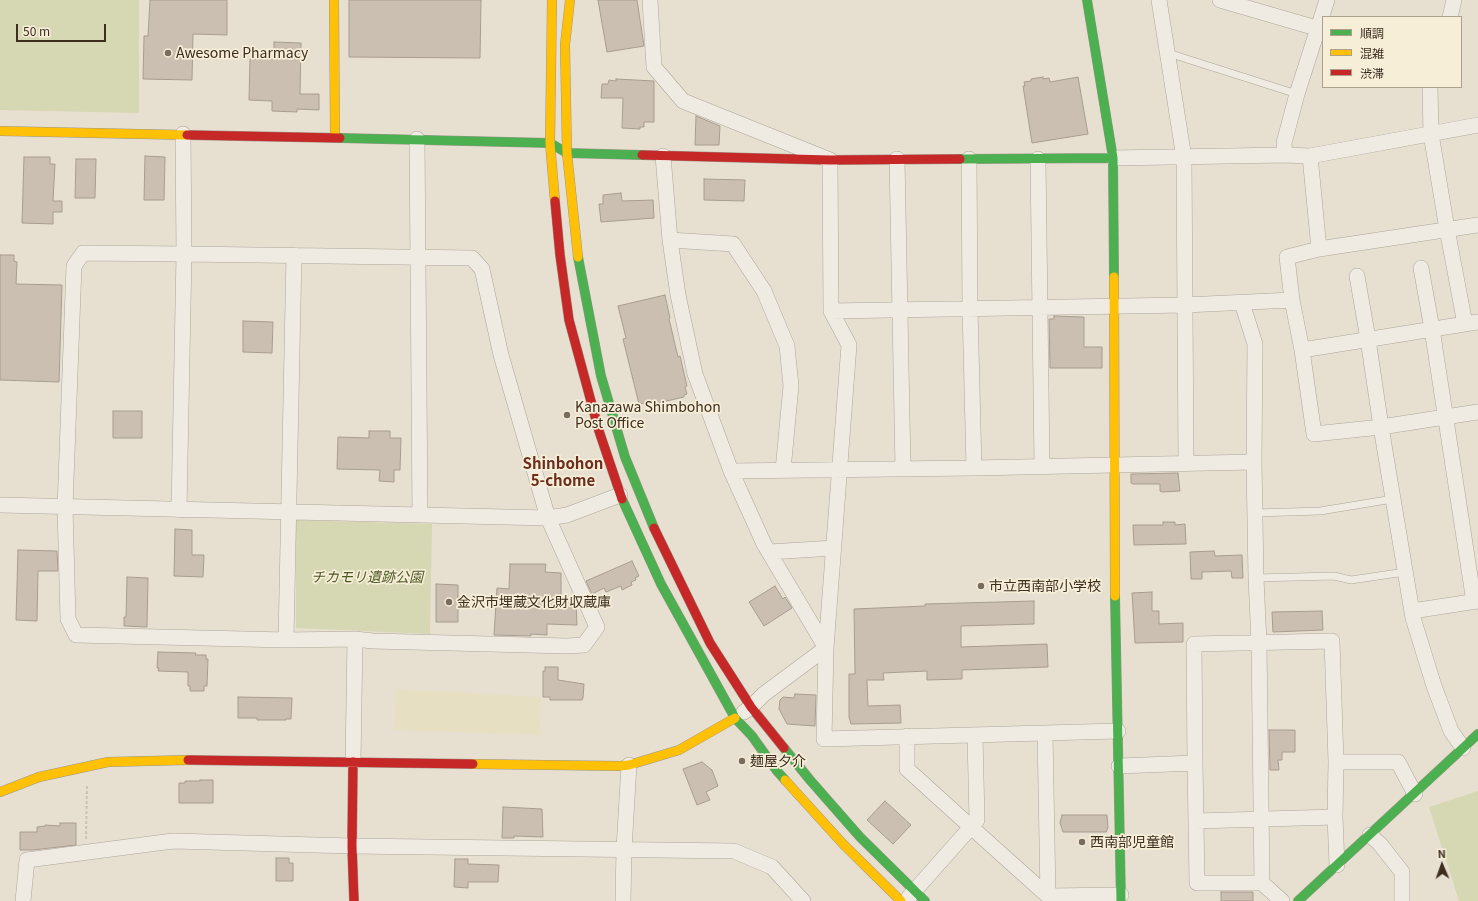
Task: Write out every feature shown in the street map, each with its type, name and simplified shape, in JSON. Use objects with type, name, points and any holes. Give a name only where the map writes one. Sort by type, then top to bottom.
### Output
[{"type":"street","points":[[334,0],[335,137]]},
{"type":"street","points":[[552,0],[550,142],[560,255],[569,320],[599,431],[620,494],[661,584],[735,718],[752,736],[778,771],[843,844],[901,901]]},
{"type":"street","points":[[570,0],[565,45],[567,153],[579,267],[601,376],[625,457],[648,515],[710,643],[751,707],[810,780],[910,896],[925,901]]},
{"type":"street","points":[[650,0],[654,67],[682,101],[830,160]]},
{"type":"street","points":[[907,736],[907,769],[1048,896],[1121,898],[1114,464],[1113,158],[1087,0]]},
{"type":"street","points":[[1159,0],[1184,158],[1186,462]]},
{"type":"street","points":[[1220,0],[1320,29],[1297,94],[1284,143],[1285,155]]},
{"type":"street","points":[[1323,16],[1327,0]]},
{"type":"street","points":[[1450,16],[1454,0]]},
{"type":"street","points":[[1302,350],[1472,323],[1447,230],[1431,134],[1430,88]]},
{"type":"street","points":[[0,131],[550,142],[567,153],[830,160],[1184,158],[1285,155],[1310,156],[1478,125]]},
{"type":"street","points":[[179,510],[184,254],[183,134]]},
{"type":"street","points":[[417,139],[420,515]]},
{"type":"street","points":[[663,156],[670,240],[678,295],[695,374],[731,471],[769,552],[826,648]]},
{"type":"street","points":[[1310,156],[1319,249]]},
{"type":"street","points":[[897,159],[903,469]]},
{"type":"street","points":[[969,159],[970,308],[974,468]]},
{"type":"street","points":[[1038,159],[1042,466]]},
{"type":"street","points":[[830,160],[831,311],[849,345],[826,648],[824,739],[1045,734],[1118,730]]},
{"type":"street","points":[[1478,225],[1319,249],[1287,257],[1292,300],[1302,350],[1314,434],[1381,427],[1478,412]]},
{"type":"street","points":[[670,240],[733,244],[764,291],[787,346],[790,372],[791,386],[783,470]]},
{"type":"street","points":[[83,253],[184,254],[418,256],[472,258],[482,269],[501,355],[548,518],[596,627],[584,645],[551,646],[373,641],[355,639],[286,640],[76,635],[68,619],[65,507],[74,266],[83,253]]},
{"type":"street","points":[[286,640],[294,255]]},
{"type":"street","points":[[1412,611],[1476,602],[1421,268]]},
{"type":"street","points":[[1357,276],[1412,611],[1434,686],[1451,731],[1468,750]]},
{"type":"street","points":[[831,311],[1185,305],[1292,300]]},
{"type":"street","points":[[1242,302],[1255,344],[1254,462],[1256,578],[1259,643],[1262,883]]},
{"type":"street","points":[[731,471],[1254,462]]},
{"type":"street","points":[[0,505],[548,518],[567,515],[620,494]]},
{"type":"street","points":[[769,552],[834,548]]},
{"type":"street","points":[[354,901],[352,846],[355,639]]},
{"type":"street","points":[[1282,901],[1262,883],[1197,883],[1194,644],[1332,641],[1336,762],[1335,817],[1337,865]]},
{"type":"street","points":[[0,792],[39,777],[108,762],[168,760],[629,765],[679,750],[721,727],[751,707],[764,694],[826,648]]},
{"type":"street","points":[[1045,734],[1048,896]]},
{"type":"street","points":[[1298,901],[1415,794],[1468,750],[1478,734]]},
{"type":"street","points":[[910,896],[977,820],[975,736]]},
{"type":"street","points":[[1336,762],[1398,762],[1415,794]]},
{"type":"street","points":[[1119,766],[1195,763]]},
{"type":"street","points":[[623,901],[624,849],[629,765]]},
{"type":"street","points":[[1196,821],[1335,817]]},
{"type":"street","points":[[1370,835],[1380,844],[1402,872],[1402,901]]},
{"type":"street","points":[[23,901],[27,860],[173,841],[352,846],[734,851],[772,867],[803,901]]},
{"type":"lane","points":[[1167,53],[1297,94]]},
{"type":"lane","points":[[1255,513],[1320,511],[1393,500]]},
{"type":"lane","points":[[1256,578],[1334,576],[1351,580],[1405,572]]},
{"type":"path","points":[[86,852],[88,766]]},
{"type":"shaded area","points":[[396,689],[541,697],[540,735],[394,730]]},
{"type":"green space","points":[[0,0],[139,0],[139,113],[0,110]]},
{"type":"green space","name":"チカモリ遺跡公園","points":[[296,520],[432,524],[430,634],[296,628]]},
{"type":"green space","points":[[1478,791],[1478,901],[1459,901],[1429,807]]},
{"type":"building","points":[[150,0],[227,0],[227,35],[193,34],[192,80],[143,79],[144,36],[148,36]]},
{"type":"building","points":[[349,0],[481,0],[480,58],[349,57]]},
{"type":"building","points":[[598,0],[637,0],[644,46],[607,52]]},
{"type":"building","points":[[274,42],[301,43],[300,94],[319,94],[319,110],[297,109],[297,112],[272,111],[272,101],[249,100],[250,59],[274,59]]},
{"type":"building","points":[[1043,77],[1043,79],[1049,78],[1050,82],[1078,77],[1088,134],[1032,143],[1023,86],[1025,86],[1024,82]]},
{"type":"building","points":[[616,79],[654,81],[654,122],[644,122],[644,127],[640,127],[640,129],[622,128],[623,98],[601,98],[602,84],[608,84],[609,80],[616,81]]},
{"type":"building","points":[[696,116],[720,126],[719,145],[695,145]]},
{"type":"building","points":[[145,156],[165,157],[164,200],[144,200]]},
{"type":"building","points":[[24,157],[50,157],[50,164],[55,164],[53,201],[62,201],[62,212],[53,212],[53,224],[22,223]]},
{"type":"building","points":[[76,159],[96,159],[95,198],[75,198]]},
{"type":"building","points":[[704,179],[745,180],[744,201],[704,200]]},
{"type":"building","points":[[621,193],[622,201],[653,200],[654,218],[601,222],[599,204],[603,204],[603,195]]},
{"type":"building","points":[[0,255],[14,255],[14,261],[17,262],[16,284],[62,285],[59,382],[0,380]]},
{"type":"building","points":[[665,295],[678,357],[680,356],[687,386],[685,387],[687,394],[684,395],[684,397],[645,406],[644,403],[639,404],[623,339],[626,338],[618,306]]},
{"type":"building","points":[[1054,316],[1084,317],[1084,347],[1102,347],[1102,368],[1050,368],[1049,319],[1054,319]]},
{"type":"building","points":[[243,321],[273,322],[272,353],[243,352]]},
{"type":"building","points":[[113,411],[142,411],[142,438],[113,438]]},
{"type":"building","points":[[369,431],[390,431],[390,438],[401,438],[400,470],[394,470],[394,482],[379,481],[380,470],[337,469],[338,437],[369,438]]},
{"type":"building","points":[[1178,473],[1180,491],[1162,492],[1160,491],[1160,484],[1131,483],[1131,474]]},
{"type":"building","points":[[1163,522],[1175,522],[1175,525],[1185,524],[1186,544],[1134,545],[1133,525],[1163,525]]},
{"type":"building","points":[[175,529],[192,530],[192,555],[204,555],[203,577],[174,576]]},
{"type":"building","points":[[18,550],[57,551],[58,571],[38,571],[37,621],[16,620]]},
{"type":"building","points":[[1214,551],[1215,556],[1242,555],[1243,578],[1232,578],[1231,571],[1202,572],[1202,579],[1191,579],[1190,552]]},
{"type":"building","points":[[632,561],[639,576],[635,578],[636,580],[631,582],[632,585],[622,590],[621,586],[606,592],[604,588],[592,594],[586,581]]},
{"type":"building","points":[[510,564],[546,564],[545,572],[561,573],[561,603],[576,603],[577,625],[547,624],[547,635],[494,635],[497,588],[509,589]]},
{"type":"building","points":[[127,577],[148,578],[147,627],[124,626],[124,617],[126,617]]},
{"type":"building","points":[[436,584],[458,585],[458,622],[436,622]]},
{"type":"building","points":[[775,586],[783,599],[785,597],[792,608],[764,626],[749,602]]},
{"type":"building","points":[[1152,592],[1152,611],[1159,611],[1159,624],[1183,623],[1183,642],[1135,643],[1132,593]]},
{"type":"building","points":[[1034,601],[1034,624],[961,626],[961,647],[1047,644],[1048,667],[962,670],[962,679],[927,680],[927,671],[883,673],[884,680],[867,680],[868,706],[900,705],[901,723],[851,724],[849,717],[849,674],[855,674],[854,609],[925,606],[925,604]]},
{"type":"building","points":[[1322,611],[1323,630],[1273,632],[1272,612]]},
{"type":"building","points":[[158,652],[196,653],[195,655],[206,655],[206,659],[208,659],[207,686],[204,686],[204,691],[190,691],[190,686],[188,686],[188,672],[158,671]]},
{"type":"building","points":[[545,667],[558,667],[558,680],[584,684],[582,700],[550,700],[550,697],[543,697],[543,671],[545,671]]},
{"type":"building","points":[[795,694],[816,695],[815,726],[787,724],[779,709],[780,700],[783,697],[794,698]]},
{"type":"building","points":[[238,697],[292,698],[291,719],[257,720],[257,718],[238,718]]},
{"type":"building","points":[[1269,730],[1295,730],[1295,752],[1282,752],[1282,760],[1278,760],[1279,770],[1270,770]]},
{"type":"building","points":[[702,762],[712,770],[718,786],[706,792],[710,800],[697,805],[683,769]]},
{"type":"building","points":[[213,780],[213,803],[179,803],[179,783]]},
{"type":"building","points":[[885,801],[911,825],[893,844],[867,820]]},
{"type":"building","points":[[503,807],[542,809],[543,837],[514,836],[514,838],[502,838]]},
{"type":"building","points":[[1062,815],[1107,815],[1108,828],[1106,832],[1063,832],[1060,823]]},
{"type":"building","points":[[60,823],[76,823],[76,845],[20,850],[20,832],[37,832],[37,827],[45,825],[60,826]]},
{"type":"building","points":[[276,858],[289,858],[289,863],[293,863],[293,881],[276,881]]},
{"type":"building","points":[[455,859],[468,859],[468,864],[499,865],[498,882],[468,882],[468,888],[454,887]]},
{"type":"building","points":[[1221,892],[1253,892],[1253,901],[1221,901]]},
{"type":"traffic: fast","points":[[1087,0],[1113,158],[1114,277]]},
{"type":"traffic: fast","points":[[340,138],[550,143],[567,153],[642,155]]},
{"type":"traffic: fast","points":[[960,159],[1113,158]]},
{"type":"traffic: fast","points":[[578,257],[601,376],[625,457],[654,528]]},
{"type":"traffic: fast","points":[[622,499],[661,584],[735,718],[752,736],[785,780]]},
{"type":"traffic: fast","points":[[1115,596],[1121,901]]},
{"type":"traffic: fast","points":[[1298,901],[1478,734]]},
{"type":"traffic: fast","points":[[784,748],[860,837],[925,901]]},
{"type":"traffic: slow","points":[[334,0],[335,137]]},
{"type":"traffic: slow","points":[[552,0],[550,143],[555,201]]},
{"type":"traffic: slow","points":[[570,0],[565,45],[567,153],[578,257]]},
{"type":"traffic: slow","points":[[0,131],[187,135]]},
{"type":"traffic: slow","points":[[1114,277],[1115,596]]},
{"type":"traffic: slow","points":[[473,764],[629,765],[679,750],[735,718]]},
{"type":"traffic: slow","points":[[0,792],[39,777],[108,762],[188,760]]},
{"type":"traffic: slow","points":[[785,780],[843,844],[901,901]]},
{"type":"traffic: jam","points":[[187,135],[340,138]]},
{"type":"traffic: jam","points":[[642,155],[830,160],[960,159]]},
{"type":"traffic: jam","points":[[555,201],[560,255],[569,320],[599,431],[622,499]]},
{"type":"traffic: jam","points":[[654,528],[710,643],[751,707],[784,748]]},
{"type":"traffic: jam","points":[[188,760],[473,764]]},
{"type":"traffic: jam","points":[[353,762],[352,846],[354,901]]},
{"type":"place","name":"Awesome Pharmacy","points":[[168,53]]},
{"type":"place","name":"Kanazawa Shimbohon Post Office","points":[[567,415]]},
{"type":"place","name":"市立西南部小学校","points":[[981,586]]},
{"type":"place","name":"金沢市埋蔵文化財収蔵庫","points":[[449,602]]},
{"type":"place","name":"麺屋夕介","points":[[742,761]]},
{"type":"place","name":"西南部児童館","points":[[1082,842]]},
{"type":"district","name":"Shinbohon 5-chome","points":[[563,472]]}]
